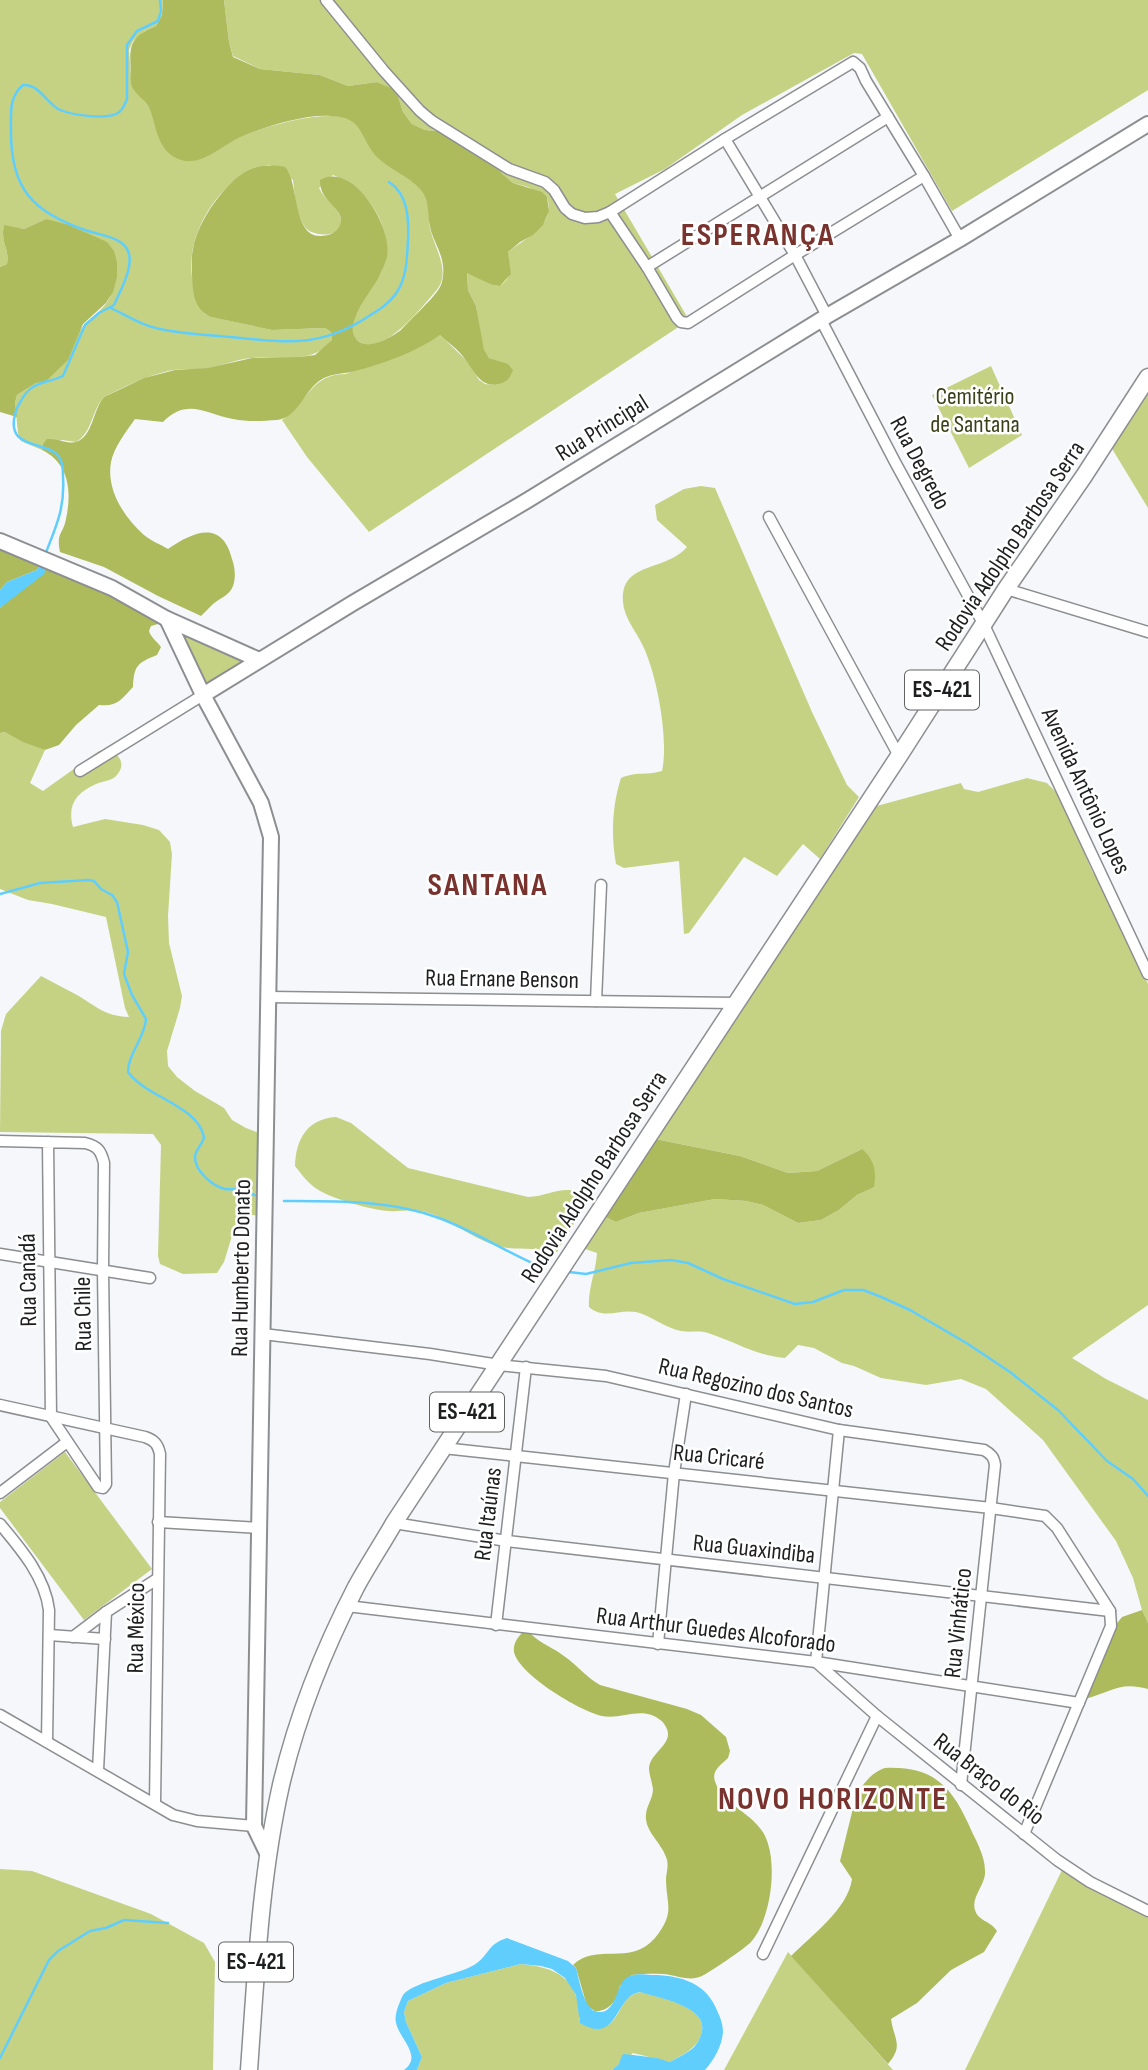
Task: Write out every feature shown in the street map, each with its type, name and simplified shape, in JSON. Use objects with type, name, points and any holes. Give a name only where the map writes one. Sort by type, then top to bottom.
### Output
[{"type":"main road","name":"Rua Principal","points":[[204,695],[1148,124]]},
{"type":"main road","name":"Rodovia Adolpho Barbosa Serra","points":[[249,2070],[258,1930],[281,1785],[293,1741],[323,1657],[347,1606],[394,1523],[1006,589],[1148,377]]},
{"type":"main road","points":[[0,541],[128,596],[167,619],[259,660]]},
{"type":"main road","name":"Rua Humberto Donato","points":[[167,619],[261,803],[268,823],[272,849],[254,1826],[268,1855]]},
{"type":"street","points":[[326,0],[420,111],[509,169],[545,181],[565,208],[575,216],[585,218],[610,212],[851,62],[857,63],[960,239]]},
{"type":"street","points":[[647,267],[888,117]]},
{"type":"street","name":"Rua Degredo","points":[[724,139],[795,255],[895,462],[984,625]]},
{"type":"street","points":[[610,212],[677,318],[688,323],[924,176]]},
{"type":"street","points":[[769,517],[899,756]]},
{"type":"street","points":[[1006,589],[1148,632]]},
{"type":"street","name":"Avenida Antônio Lopes","points":[[984,625],[1148,974]]},
{"type":"street","name":"Rua Principal","points":[[80,771],[204,695]]},
{"type":"street","points":[[596,1001],[601,884]]},
{"type":"street","name":"Rua Ernane Benson","points":[[268,997],[735,1003]]},
{"type":"street","points":[[0,1141],[48,1142]]},
{"type":"street","name":"Rua Chile","points":[[48,1142],[85,1143],[98,1148],[104,1163],[106,1483],[103,1489],[98,1487],[67,1441]]},
{"type":"street","name":"Rua Canadá","points":[[48,1142],[51,1416]]},
{"type":"street","points":[[0,1254],[150,1278]]},
{"type":"street","name":"Rua Regozino dos Santos","points":[[262,1334],[606,1376],[839,1430],[984,1450],[992,1456],[995,1465]]},
{"type":"street","name":"Rua Itaúnas","points":[[496,1625],[526,1367]]},
{"type":"street","points":[[657,1644],[674,1473],[686,1394]]},
{"type":"street","points":[[0,1405],[105,1427]]},
{"type":"street","points":[[0,1493],[67,1441],[51,1416]]},
{"type":"street","name":"Rua México","points":[[105,1427],[152,1440],[160,1454],[155,1803]]},
{"type":"street","points":[[816,1662],[839,1430]]},
{"type":"street","name":"Rua Cricaré","points":[[443,1448],[1038,1515],[1049,1519],[1057,1528],[1110,1611]]},
{"type":"street","name":"Rua Vinhático","points":[[961,1785],[995,1465]]},
{"type":"street","points":[[158,1522],[260,1528]]},
{"type":"street","name":"Rua Guaxindiba","points":[[394,1523],[507,1541],[1110,1611]]},
{"type":"street","points":[[0,1524],[18,1545],[45,1590],[49,1611],[47,1742]]},
{"type":"street","points":[[73,1636],[157,1580]]},
{"type":"street","name":"Rua Arthur Guedes Alcoforado","points":[[347,1606],[816,1662],[1079,1703]]},
{"type":"street","points":[[1024,1834],[1110,1631],[1110,1611]]},
{"type":"street","points":[[98,1770],[106,1612]]},
{"type":"street","points":[[49,1635],[105,1639]]},
{"type":"street","name":"Rua Braço do Rio","points":[[816,1662],[877,1716],[1057,1860],[1090,1882],[1148,1911]]},
{"type":"street","points":[[0,1715],[182,1818],[254,1826]]},
{"type":"street","points":[[763,1954],[877,1716]]},
{"type":"green space","points":[[0,0],[163,0],[162,15],[156,26],[133,41],[129,50],[132,86],[151,110],[182,160],[202,157],[242,136],[274,125],[328,116],[354,121],[377,156],[417,184],[426,196],[430,228],[441,260],[440,285],[412,318],[391,336],[370,344],[359,341],[352,332],[355,315],[381,273],[386,258],[386,243],[378,215],[359,191],[333,175],[319,188],[337,211],[341,225],[338,230],[328,234],[309,231],[299,216],[293,180],[270,165],[251,169],[236,179],[214,202],[193,246],[192,277],[205,314],[272,330],[325,328],[331,332],[332,340],[315,353],[295,358],[247,359],[210,368],[173,370],[151,376],[104,397],[86,433],[76,442],[62,440],[43,444],[42,450],[21,441],[15,403],[17,395],[36,383],[105,305],[114,286],[116,265],[113,251],[46,219],[24,229],[4,226],[3,236],[8,259],[7,264],[0,267]]},
{"type":"green space","points":[[163,0],[224,0],[233,57],[260,69],[320,75],[348,86],[377,82],[396,90],[403,112],[412,124],[425,130],[448,132],[493,162],[513,183],[542,192],[547,197],[549,211],[543,225],[533,235],[508,252],[511,274],[500,286],[467,273],[468,290],[476,306],[484,350],[489,358],[508,364],[513,370],[504,382],[491,385],[481,380],[461,354],[440,335],[388,361],[324,378],[317,382],[297,408],[285,418],[244,421],[189,409],[172,414],[163,422],[135,419],[118,445],[111,462],[111,483],[123,511],[144,535],[168,549],[197,534],[214,534],[227,546],[232,559],[235,576],[231,589],[201,616],[104,567],[60,552],[59,537],[66,519],[68,488],[63,470],[58,462],[42,450],[43,444],[47,439],[76,442],[82,439],[104,397],[144,378],[175,370],[208,368],[252,358],[315,355],[332,340],[331,332],[325,328],[272,330],[211,317],[198,305],[193,289],[192,252],[200,226],[233,181],[253,168],[285,167],[290,175],[303,223],[309,232],[318,236],[333,233],[341,222],[338,212],[323,193],[320,180],[333,176],[346,180],[361,191],[373,208],[386,238],[387,257],[379,277],[355,318],[353,333],[362,343],[379,342],[401,330],[438,291],[443,268],[431,231],[424,194],[410,180],[375,155],[359,128],[349,120],[341,117],[310,117],[263,128],[197,160],[181,160],[167,152],[160,140],[150,108],[132,87],[130,55],[136,38],[156,26],[162,15]]},
{"type":"green space","points":[[224,0],[1148,0],[1148,90],[952,211],[862,54],[854,53],[742,115],[665,169],[615,194],[689,320],[369,532],[307,457],[282,420],[324,379],[346,374],[440,335],[467,361],[479,380],[494,385],[497,361],[489,358],[483,350],[476,306],[468,290],[467,272],[492,285],[500,286],[505,282],[510,274],[508,252],[531,236],[543,223],[549,207],[547,197],[513,183],[448,132],[425,130],[412,124],[403,112],[396,90],[377,82],[348,86],[320,75],[260,69],[233,56]]},
{"type":"green space","points":[[46,219],[69,225],[107,242],[114,251],[117,277],[113,292],[106,303],[83,324],[68,360],[46,381],[36,383],[17,395],[17,417],[0,412],[0,267],[7,264],[8,259],[3,237],[4,225],[24,229]]},
{"type":"green space","name":"Cemitério de Santana","points":[[991,366],[1022,435],[969,468],[932,395]]},
{"type":"green space","points":[[1148,388],[1148,508],[1111,447]]},
{"type":"green space","points":[[701,486],[715,488],[812,712],[847,785],[859,797],[820,859],[803,844],[777,876],[744,857],[689,933],[684,934],[679,861],[624,868],[616,864],[613,821],[621,778],[662,771],[664,758],[663,725],[657,690],[648,658],[624,608],[624,588],[629,579],[637,573],[674,557],[687,547],[657,520],[655,505],[684,489]]},
{"type":"green space","points":[[0,541],[46,555],[37,570],[7,582],[0,590]]},
{"type":"green space","points":[[52,557],[161,619],[158,624],[151,626],[149,631],[161,647],[157,655],[138,666],[133,687],[122,699],[115,704],[99,705],[76,725],[59,745],[45,750],[5,732],[0,733],[0,608]]},
{"type":"green space","points":[[179,632],[245,662],[204,687]]},
{"type":"green space","points":[[5,732],[45,750],[30,783],[43,791],[99,751],[115,753],[121,761],[120,771],[114,778],[96,784],[78,796],[71,812],[73,827],[105,819],[159,830],[170,842],[172,854],[169,943],[182,996],[167,1051],[168,1066],[195,1091],[224,1108],[232,1120],[262,1134],[259,1216],[239,1213],[224,1262],[217,1273],[183,1274],[160,1264],[161,1145],[153,1134],[0,1132],[1,1031],[6,1014],[41,976],[95,1007],[129,1017],[106,917],[28,900],[0,889],[0,733]]},
{"type":"green space","points":[[1027,778],[1047,783],[1059,795],[1093,873],[1099,878],[1148,984],[1148,1305],[1072,1358],[1148,1400],[1148,1623],[1133,1578],[1116,1541],[1043,1440],[986,1389],[961,1379],[926,1385],[881,1378],[842,1363],[814,1348],[798,1345],[785,1358],[774,1356],[708,1333],[684,1332],[636,1312],[606,1314],[589,1307],[597,1253],[585,1249],[605,1217],[616,1222],[639,1213],[715,1199],[763,1205],[798,1223],[821,1220],[873,1187],[862,1149],[817,1171],[788,1173],[740,1156],[655,1139],[702,1066],[737,1019],[873,807],[961,783],[964,789],[978,792]]},
{"type":"green space","points":[[336,1117],[351,1123],[408,1168],[528,1197],[566,1190],[589,1198],[557,1252],[494,1245],[426,1212],[381,1210],[332,1197],[317,1189],[295,1166],[298,1147],[305,1132],[318,1122]]},
{"type":"green space","points":[[655,1139],[740,1156],[788,1173],[817,1171],[862,1149],[874,1166],[874,1187],[857,1195],[821,1220],[798,1223],[763,1205],[715,1199],[639,1213],[616,1222],[605,1217]]},
{"type":"green space","points":[[65,1452],[152,1569],[84,1620],[0,1508],[0,1502]]},
{"type":"green space","points":[[1142,1610],[1148,1623],[1148,1689],[1130,1686],[1116,1688],[1085,1699],[1114,1627],[1122,1617]]},
{"type":"green space","points":[[522,1633],[531,1634],[560,1653],[600,1685],[687,1709],[701,1715],[726,1737],[730,1751],[728,1758],[715,1772],[714,1779],[725,1797],[764,1834],[771,1859],[771,1890],[764,1920],[751,1942],[702,1976],[690,1978],[661,1974],[632,1975],[620,1986],[609,2007],[595,2011],[587,2006],[573,1965],[592,1955],[624,1953],[645,1947],[662,1929],[668,1915],[667,1860],[650,1831],[646,1814],[653,1789],[649,1768],[665,1743],[668,1733],[663,1722],[652,1715],[638,1713],[602,1716],[552,1691],[518,1661],[514,1646]]},
{"type":"green space","points":[[885,1768],[915,1770],[927,1774],[946,1788],[954,1798],[984,1860],[985,1874],[975,1901],[975,1910],[979,1917],[997,1931],[984,1952],[951,1970],[917,2003],[891,2019],[897,2047],[888,2064],[791,1956],[828,1921],[844,1901],[852,1879],[840,1861],[855,1800],[867,1781]]},
{"type":"green space","points":[[1063,1868],[1148,1911],[1148,2070],[965,2070]]},
{"type":"green space","points":[[0,1869],[32,1871],[151,1914],[204,1943],[215,1962],[213,2070],[0,2070]]},
{"type":"green space","points":[[788,1952],[893,2070],[724,2070]]},
{"type":"green space","points":[[521,1964],[546,1968],[564,1978],[576,1995],[579,2020],[607,2026],[629,1997],[641,1992],[690,2009],[702,2022],[700,2038],[689,2051],[670,2062],[633,2053],[612,2070],[417,2070],[422,2057],[406,2022],[404,2012],[408,2001],[446,1983]]},
{"type":"water","points":[[46,555],[52,557],[44,574],[0,608],[0,590],[7,582],[37,570]]},
{"type":"water","points":[[507,1938],[568,1961],[576,1968],[585,1999],[595,2011],[607,2010],[625,1979],[634,1975],[670,1976],[696,1985],[710,1997],[722,2022],[719,2048],[705,2070],[612,2070],[625,2054],[670,2062],[695,2045],[702,2033],[702,2022],[697,2015],[680,2004],[640,1992],[625,2002],[609,2024],[602,2028],[593,2028],[580,2023],[576,1995],[565,1978],[552,1969],[521,1964],[446,1983],[408,2001],[404,2012],[406,2022],[422,2057],[417,2070],[404,2070],[409,2065],[411,2053],[396,2020],[402,1997],[423,1983],[474,1965],[496,1943]]},
{"type":"waterway","points":[[45,555],[61,508],[62,465],[56,454],[21,439],[16,433],[14,423],[17,408],[30,389],[63,376],[85,325],[114,305],[130,262],[127,249],[120,242],[69,224],[39,207],[28,196],[15,168],[12,150],[12,105],[18,90],[23,85],[29,85],[64,111],[97,116],[118,113],[127,99],[127,45],[137,31],[158,21],[160,0]]},
{"type":"waterway","points":[[111,308],[160,329],[268,340],[302,341],[351,327],[384,306],[397,292],[405,273],[407,216],[404,200],[389,182]]},
{"type":"waterway","points":[[0,894],[40,883],[88,880],[94,881],[112,895],[117,902],[128,952],[124,974],[146,1019],[128,1072],[147,1089],[182,1109],[200,1126],[204,1137],[195,1157],[205,1177],[220,1187],[240,1189],[258,1196]]},
{"type":"waterway","points":[[284,1201],[363,1203],[420,1212],[465,1229],[541,1267]]},
{"type":"waterway","points":[[569,1272],[586,1274],[631,1263],[671,1260],[688,1263],[723,1279],[795,1304],[813,1302],[844,1290],[863,1290],[879,1296],[910,1310],[1010,1372],[1058,1410],[1107,1461],[1133,1479],[1148,1496]]},
{"type":"waterway","points":[[0,2058],[49,1960],[58,1951],[90,1931],[124,1920],[168,1923]]},
{"type":"district","name":"ESPERANÇA","points":[[758,235]]},
{"type":"district","name":"SANTANA","points":[[488,885]]},
{"type":"district","name":"NOVO HORIZONTE","points":[[833,1799]]}]
